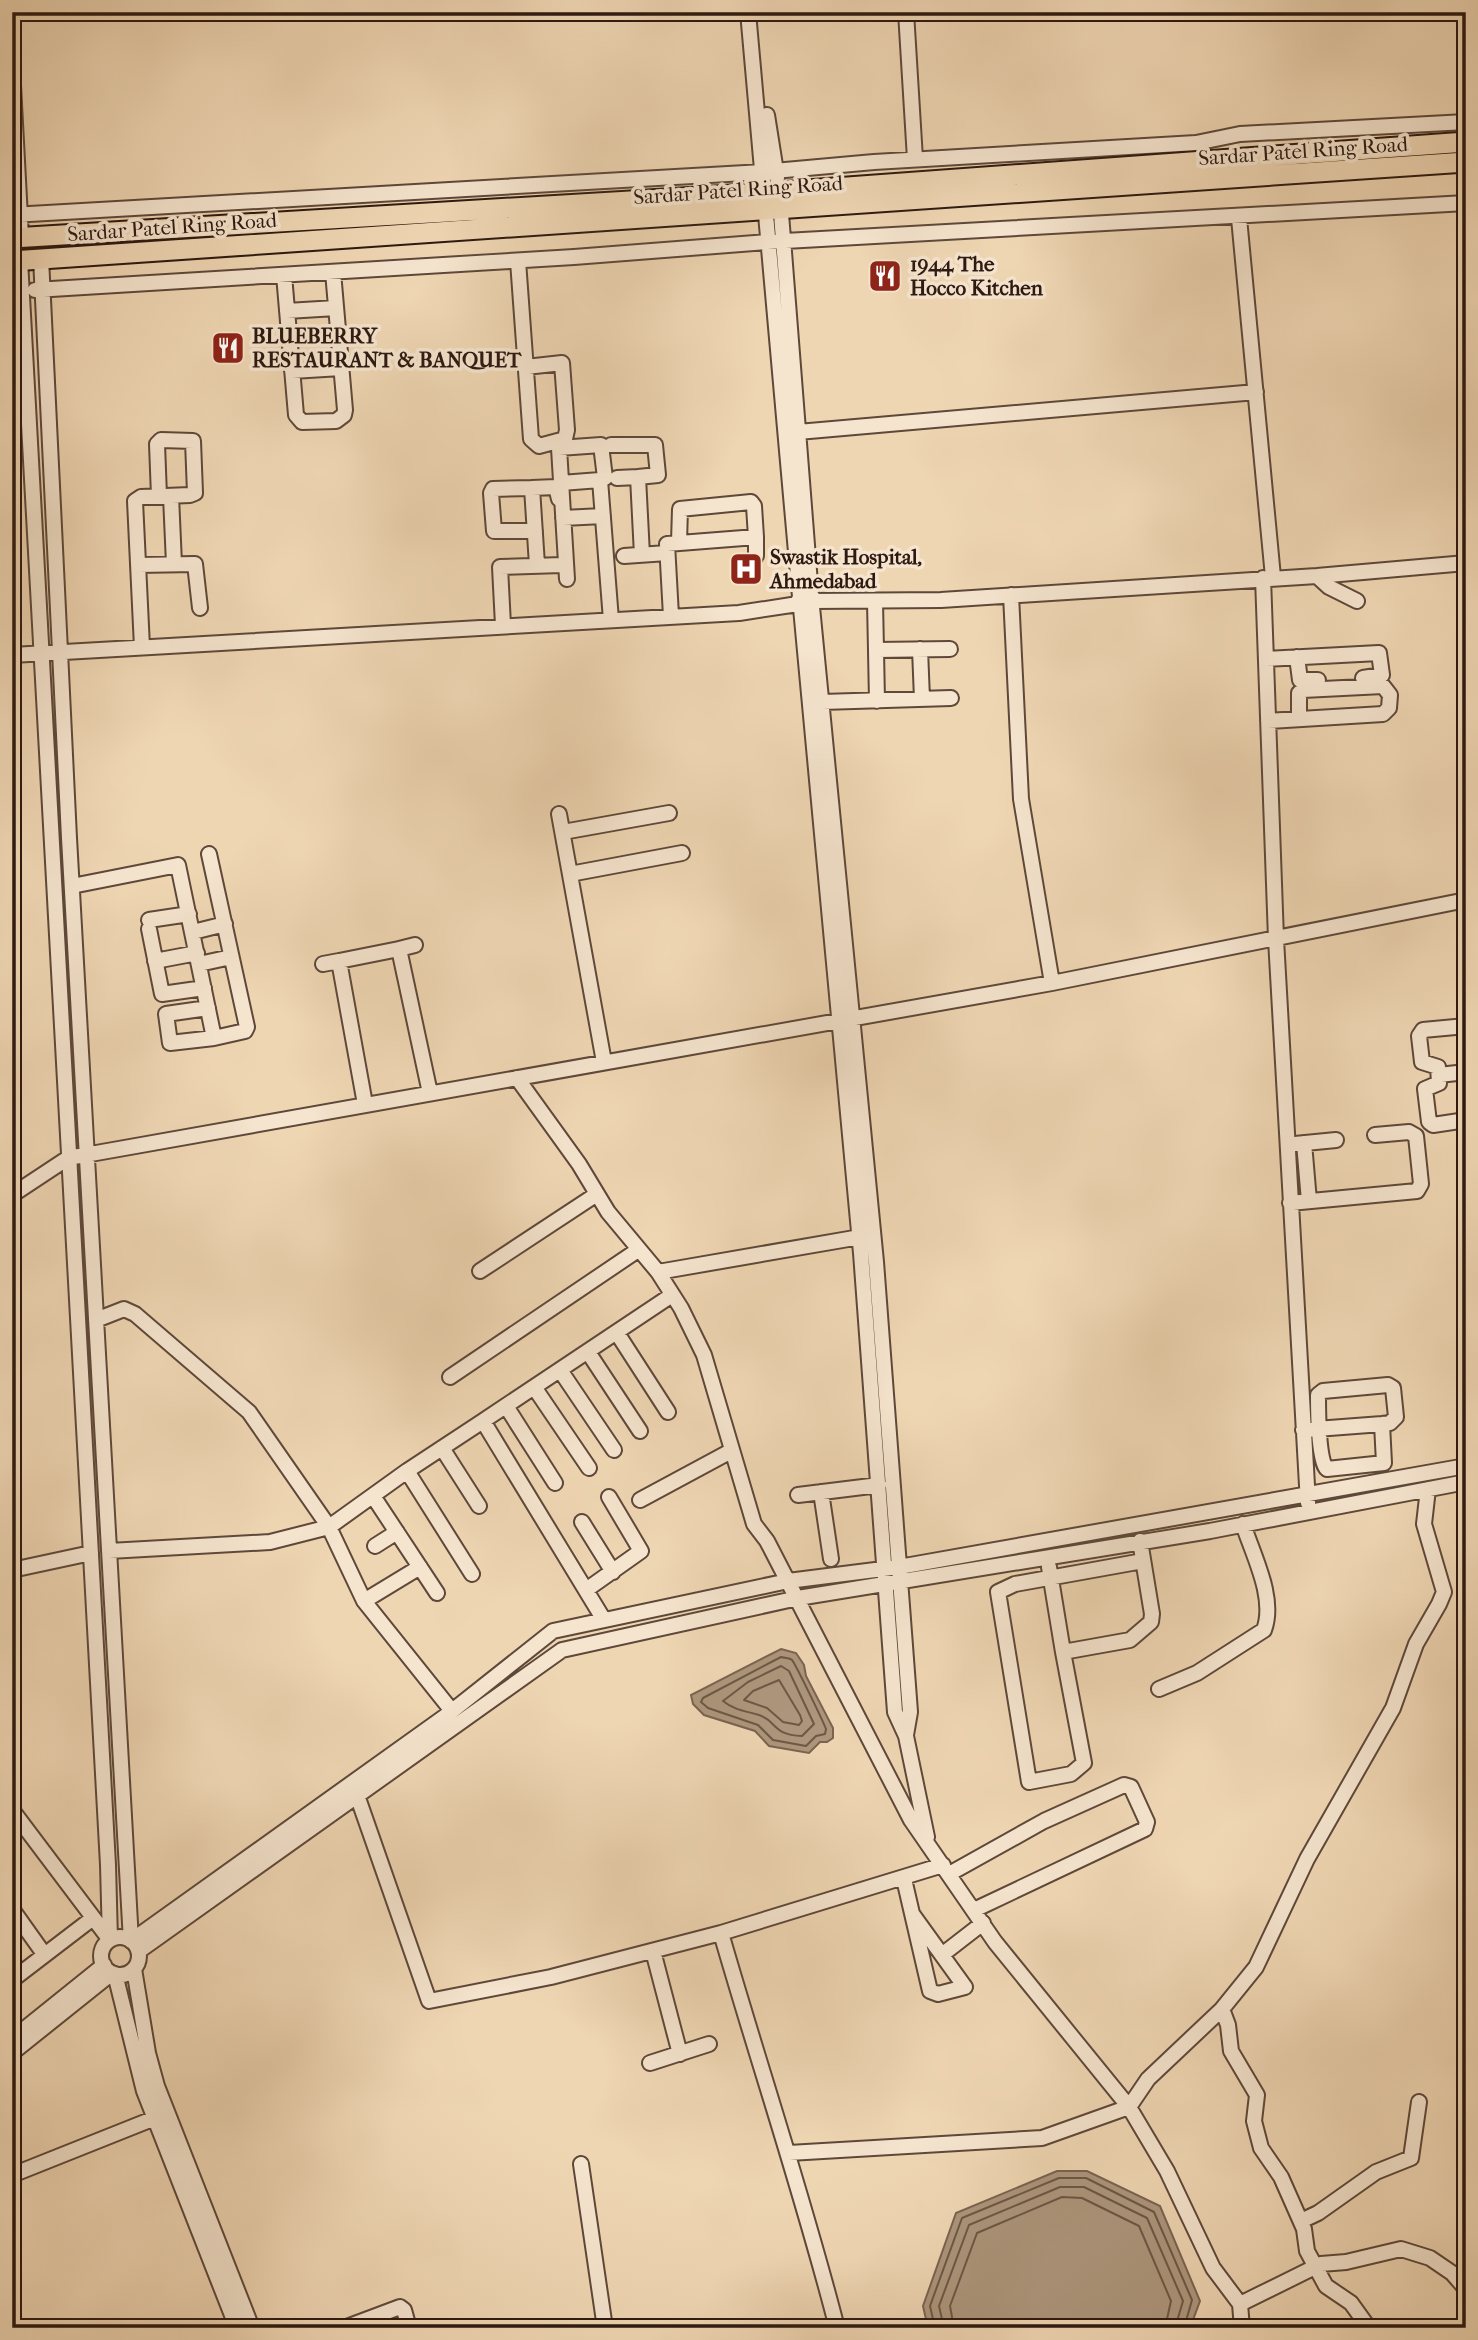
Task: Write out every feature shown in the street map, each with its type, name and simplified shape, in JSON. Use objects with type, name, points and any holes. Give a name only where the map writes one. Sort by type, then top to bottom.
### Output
[{"type":"highway","name":"Sardar Patel Ring Road","points":[[17,237],[771,191],[1466,142]]},
{"type":"highway","name":"Sardar Patel Ring Road","points":[[16,260],[771,191],[1466,162]]},
{"type":"street","points":[[748,12],[771,191]]},
{"type":"street","points":[[758,12],[769,132],[774,243],[846,1019],[879,1485],[893,1574]]},
{"type":"street","points":[[906,12],[915,159]]},
{"type":"street","points":[[12,66],[17,237]]},
{"type":"street","name":"Sardar Patel Ring Road","points":[[16,214],[771,191],[915,159],[1196,143],[1240,134],[1466,122]]},
{"type":"street","points":[[17,291],[1466,203]]},
{"type":"street","points":[[1240,218],[1256,392],[1268,578],[1266,659],[1276,939],[1309,1511]]},
{"type":"street","points":[[774,243],[798,432],[806,602],[822,702],[893,1574],[895,1712],[906,1736],[928,1844]]},
{"type":"street","points":[[41,258],[108,1551],[135,1946],[134,1969],[148,2053],[157,2086],[252,2328]]},
{"type":"street","points":[[16,260],[91,1553],[110,1940]]},
{"type":"street","points":[[518,261],[526,367],[534,444],[540,446],[560,443],[565,439],[567,430],[562,363],[526,367]]},
{"type":"street","points":[[284,275],[298,419],[302,422],[336,421],[344,415],[345,410],[333,272]]},
{"type":"street","points":[[287,311],[336,308]]},
{"type":"street","points":[[292,371],[341,368]]},
{"type":"street","points":[[798,432],[1256,392]]},
{"type":"street","points":[[611,445],[655,444],[658,475],[617,478]]},
{"type":"street","points":[[561,483],[600,481],[605,478],[603,445],[559,448],[564,574]]},
{"type":"street","points":[[638,477],[642,555]]},
{"type":"street","points":[[600,481],[611,620]]},
{"type":"street","points":[[532,488],[537,565]]},
{"type":"street","points":[[535,531],[494,531],[493,489],[558,489],[564,574]]},
{"type":"street","points":[[142,647],[135,501],[141,497],[165,496],[174,564]]},
{"type":"street","points":[[680,542],[680,509],[751,502],[754,506],[756,556]]},
{"type":"street","points":[[563,518],[603,516]]},
{"type":"street","points":[[671,617],[667,544],[756,537]]},
{"type":"street","points":[[624,556],[667,554]]},
{"type":"street","points":[[138,565],[192,563],[197,566],[200,608]]},
{"type":"street","points":[[12,655],[739,613],[806,602],[1011,595],[1317,576],[1466,563]]},
{"type":"street","points":[[503,625],[500,567],[537,565],[564,574]]},
{"type":"street","points":[[1317,576],[1329,587],[1357,601]]},
{"type":"street","points":[[1011,595],[1021,799],[1052,983]]},
{"type":"street","points":[[875,601],[877,701]]},
{"type":"street","points":[[920,649],[922,699]]},
{"type":"street","points":[[876,650],[950,649]]},
{"type":"street","points":[[1266,659],[1297,657],[1376,652],[1381,656],[1383,673],[1379,677],[1303,681],[1298,677],[1297,657]]},
{"type":"street","points":[[1268,721],[1299,719],[1383,713],[1389,708],[1390,695],[1383,686],[1303,690],[1299,693],[1299,719]]},
{"type":"street","points":[[822,702],[951,698]]},
{"type":"street","points":[[563,832],[669,813]]},
{"type":"street","points":[[559,814],[604,1062]]},
{"type":"street","points":[[570,874],[682,853]]},
{"type":"street","points":[[208,1008],[166,1014],[170,1043],[214,1038],[246,1030],[209,854]]},
{"type":"street","points":[[72,886],[175,864],[180,869],[214,1038]]},
{"type":"street","points":[[12,1195],[68,1157],[1052,983],[1466,900]]},
{"type":"street","points":[[189,914],[149,924],[155,961],[162,994],[204,988]]},
{"type":"street","points":[[193,932],[225,924]]},
{"type":"street","points":[[323,964],[415,945]]},
{"type":"street","points":[[399,949],[430,1093]]},
{"type":"street","points":[[155,961],[232,957]]},
{"type":"street","points":[[339,961],[365,1104]]},
{"type":"street","points":[[1466,1026],[1420,1032],[1421,1060],[1424,1064],[1437,1066],[1439,1075],[1438,1084],[1426,1087],[1429,1122],[1433,1125],[1466,1120]]},
{"type":"street","points":[[1439,1075],[1466,1073]]},
{"type":"street","points":[[517,1078],[597,1194],[638,1250],[658,1272],[704,1355],[754,1524],[767,1541],[876,1755],[928,1844],[983,1923],[1129,2107],[1178,2193],[1213,2269],[1240,2304],[1242,2328]]},
{"type":"street","points":[[1290,1203],[1413,1192],[1419,1188],[1416,1136],[1409,1132],[1375,1135]]},
{"type":"street","points":[[1287,1145],[1336,1140]]},
{"type":"street","points":[[1304,1143],[1309,1201]]},
{"type":"street","points":[[480,1271],[597,1194]]},
{"type":"street","points":[[658,1272],[860,1237]]},
{"type":"street","points":[[450,1377],[638,1250]]},
{"type":"street","points":[[108,1551],[270,1542],[328,1527],[407,1471],[672,1295]]},
{"type":"street","points":[[96,1320],[124,1309],[135,1314],[249,1412],[328,1527],[364,1601],[452,1712]]},
{"type":"street","points":[[617,1333],[668,1412]]},
{"type":"street","points":[[587,1352],[640,1431]]},
{"type":"street","points":[[560,1370],[614,1450]]},
{"type":"street","points":[[1303,1430],[1320,1429],[1390,1423],[1396,1417],[1393,1388],[1388,1385],[1320,1393],[1318,1397],[1320,1429],[1323,1467],[1327,1469],[1384,1462],[1382,1424]]},
{"type":"street","points":[[534,1387],[589,1468]]},
{"type":"street","points":[[506,1406],[555,1483]]},
{"type":"street","points":[[483,1421],[604,1620]]},
{"type":"street","points":[[442,1448],[479,1506]]},
{"type":"street","points":[[640,1500],[731,1451]]},
{"type":"street","points":[[135,1946],[358,1798],[562,1650],[893,1574],[1466,1466]]},
{"type":"street","points":[[407,1471],[472,1574]]},
{"type":"street","points":[[135,1946],[452,1712],[553,1631],[788,1581],[893,1574],[1048,1557],[1466,1482]]},
{"type":"street","points":[[798,1495],[879,1485]]},
{"type":"street","points":[[789,2153],[1042,2138],[1129,2107],[1148,2079],[1222,2009],[1256,1968],[1307,1859],[1393,1708],[1416,1644],[1444,1592],[1424,1524],[1428,1489]]},
{"type":"street","points":[[821,1492],[831,1559]]},
{"type":"street","points":[[373,1496],[437,1593]]},
{"type":"street","points":[[586,1590],[641,1551],[608,1497]]},
{"type":"street","points":[[582,1522],[613,1572]]},
{"type":"street","points":[[1159,1689],[1197,1672],[1264,1630],[1268,1619],[1264,1588],[1243,1524]]},
{"type":"street","points":[[375,1546],[397,1532]]},
{"type":"street","points":[[1063,1652],[1130,1640],[1146,1629],[1152,1614],[1140,1541]]},
{"type":"street","points":[[12,1570],[91,1553]]},
{"type":"street","points":[[1048,1557],[1050,1577],[1063,1652],[1084,1763],[1071,1774],[1029,1782],[998,1592],[1015,1584],[1050,1577],[1143,1562]]},
{"type":"street","points":[[364,1601],[420,1567]]},
{"type":"street","points":[[358,1798],[429,2001],[551,1977],[721,1933],[904,1879],[946,1870],[1124,1785],[1131,1787],[1147,1822],[1144,1829],[974,1910]]},
{"type":"street","points":[[12,1810],[110,1940]]},
{"type":"street","points":[[904,1879],[912,1915],[929,1987],[933,1994],[965,1987],[912,1915]]},
{"type":"street","points":[[12,1909],[44,1954]]},
{"type":"street","points":[[12,1980],[93,1918]]},
{"type":"street","points":[[943,1954],[983,1923]]},
{"type":"street","points":[[721,1933],[789,2153],[837,2328]]},
{"type":"street","points":[[135,1946],[118,1937],[110,1940],[102,1951],[155,2118],[237,2328]]},
{"type":"street","points":[[653,1951],[680,2054]]},
{"type":"street","points":[[12,2039],[110,1971],[134,1969]]},
{"type":"street","points":[[12,2053],[110,1971]]},
{"type":"street","points":[[1222,2009],[1228,2025],[1231,2051],[1257,2095],[1254,2121],[1261,2148],[1281,2177],[1301,2221],[1307,2251],[1326,2286],[1352,2303],[1369,2328]]},
{"type":"street","points":[[650,2063],[709,2045]]},
{"type":"street","points":[[1301,2221],[1318,2213],[1376,2172],[1411,2158],[1419,2102]]},
{"type":"street","points":[[12,2175],[155,2118]]},
{"type":"street","points":[[581,2164],[604,2328]]},
{"type":"street","points":[[1240,2304],[1315,2266],[1401,2249],[1430,2258],[1452,2273],[1466,2289]]},
{"type":"street","points":[[344,2328],[400,2307],[404,2310],[409,2328]]},
{"type":"water","points":[[781,1649],[796,1653],[804,1665],[806,1676],[833,1728],[833,1738],[820,1742],[809,1753],[769,1746],[755,1731],[704,1715],[693,1704],[691,1695]]},
{"type":"water","points":[[1057,2171],[1087,2171],[1160,2206],[1200,2301],[1190,2328],[928,2328],[923,2306],[956,2213]]},
{"type":"place","name":"1944 The Hocco Kitchen","points":[[885,276]]},
{"type":"place","name":"BLUEBERRY RESTAURANT & BANQUET","points":[[228,348]]},
{"type":"place","name":"Swastik Hospital, Ahmedabad","points":[[746,569]]}]
